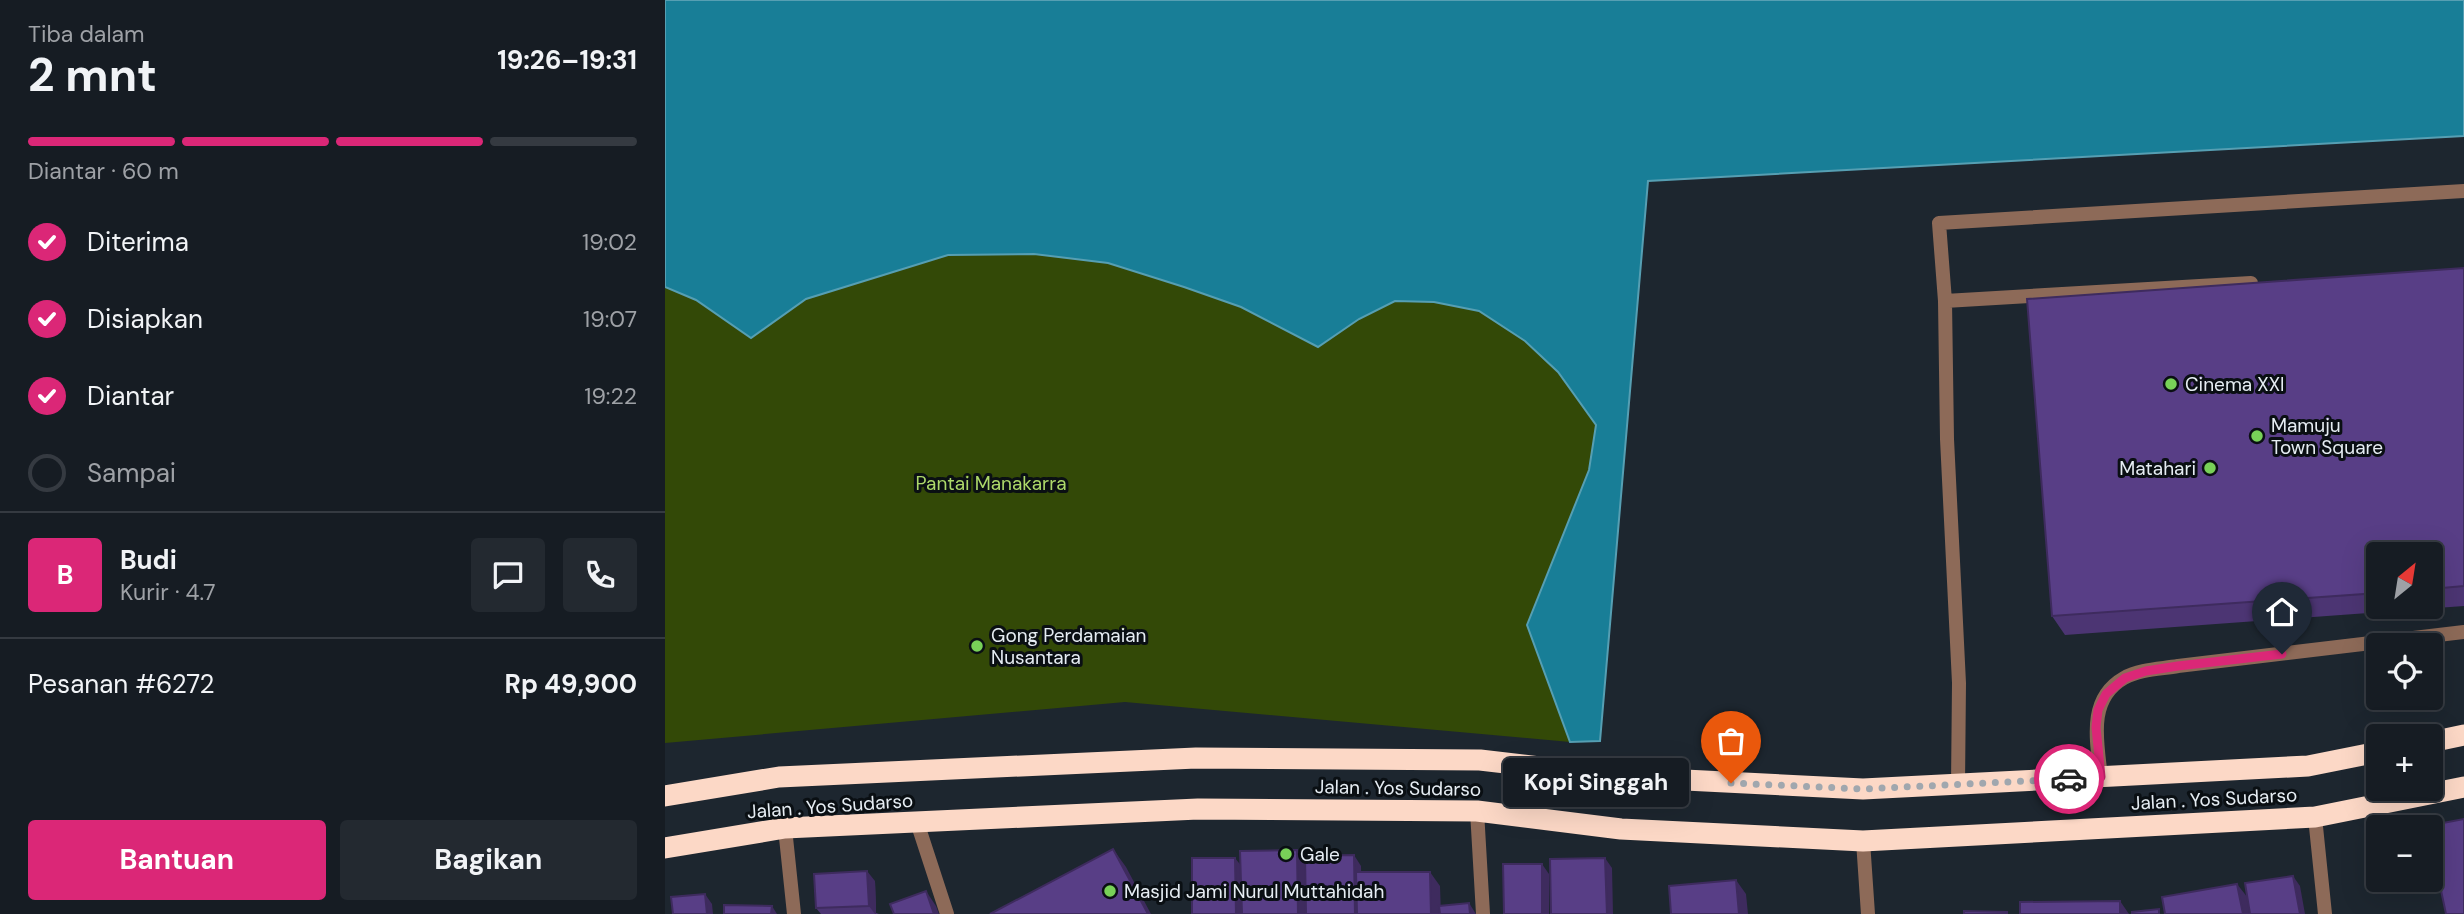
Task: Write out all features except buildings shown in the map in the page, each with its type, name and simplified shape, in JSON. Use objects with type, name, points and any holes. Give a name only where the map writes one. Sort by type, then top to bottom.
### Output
[{"type":"highway","points":[[2443,739],[2464,735]]},
{"type":"highway","name":"Jalan . Yos Sudarso","points":[[665,796],[779,777],[1196,758],[1480,760],[1625,778],[1863,789],[2308,766],[2366,754]]},
{"type":"highway","name":"Jalan . Yos Sudarso","points":[[665,848],[785,828],[1198,809],[1477,811],[1621,829],[1863,841],[2315,817],[2464,787]]},
{"type":"street","points":[[1958,785],[1959,683],[1940,223],[2464,191]]},
{"type":"street","points":[[1945,301],[2259,283]]},
{"type":"street","points":[[2101,777],[2096,727],[2098,710],[2106,694],[2125,678],[2146,671],[2178,666],[2464,632]]},
{"type":"street","points":[[1477,811],[1483,914]]},
{"type":"street","points":[[2315,817],[2325,914]]},
{"type":"street","points":[[917,822],[947,914]]},
{"type":"street","points":[[785,828],[794,914]]},
{"type":"street","points":[[1863,841],[1868,914]]},
{"type":"green space","name":"Pantai Manakarra","points":[[1034,254],[1108,263],[1184,287],[1241,307],[1317,347],[1359,319],[1395,301],[1434,302],[1479,311],[1525,341],[1558,372],[1596,425],[1589,470],[1527,625],[1570,742],[1125,702],[665,743],[665,287],[696,300],[751,337],[806,299],[949,255]]},
{"type":"water","points":[[665,0],[2464,0],[2464,136],[1648,181],[1600,741],[1570,742],[1527,625],[1589,470],[1596,425],[1558,372],[1525,341],[1479,311],[1434,302],[1395,301],[1359,319],[1318,347],[1241,307],[1184,287],[1108,263],[1034,254],[948,255],[806,299],[751,338],[696,300],[665,287]]},
{"type":"way so far","points":[[1731,783],[1863,789],[2069,779]]},
{"type":"place","name":"Cinema XXI","points":[[2171,384]]},
{"type":"place","name":"Mamuju Town Square","points":[[2257,436]]},
{"type":"place","name":"Matahari","points":[[2210,468]]},
{"type":"place","name":"Gong Perdamaian Nusantara","points":[[977,646]]},
{"type":"place","name":"Kopi Singgah","points":[[1731,783]]},
{"type":"place","name":"Gale","points":[[1286,854]]},
{"type":"place","name":"Masjid Jami Nurul Muttahidah","points":[[1110,891]]},
{"type":"route","points":[[2069,779],[2101,777],[2096,727],[2098,710],[2106,694],[2125,678],[2146,671],[2178,666],[2282,654]]}]
